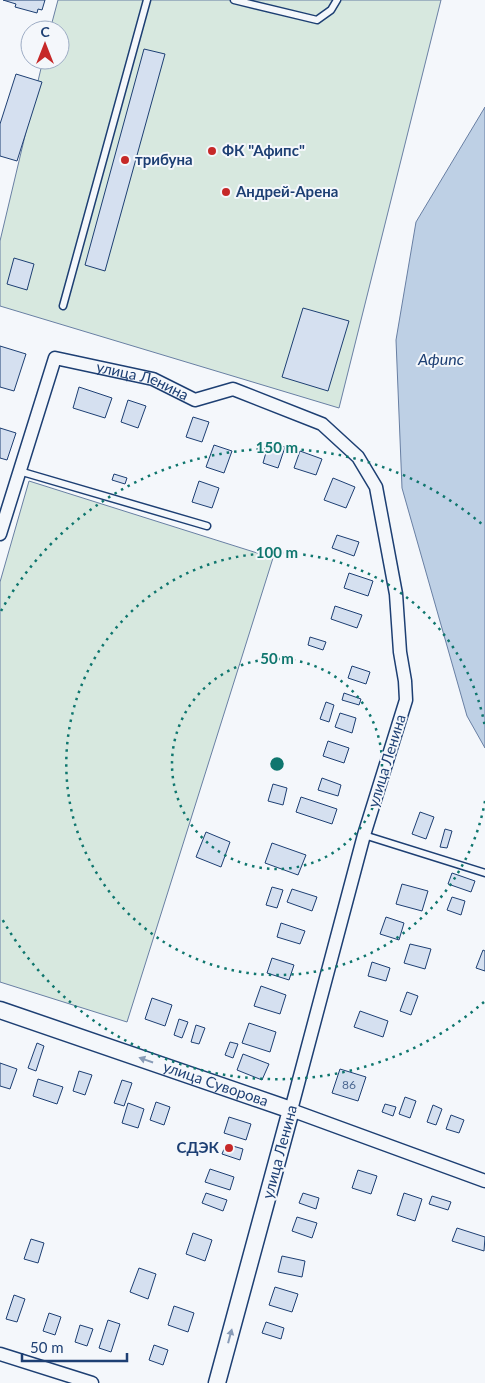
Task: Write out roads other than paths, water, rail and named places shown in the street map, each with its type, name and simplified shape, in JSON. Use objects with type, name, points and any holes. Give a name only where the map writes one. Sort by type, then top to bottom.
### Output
[{"type":"street","name":"улица Ленина","points":[[19,471],[56,358],[153,379],[195,400],[232,389],[322,424],[358,457],[376,487],[396,594],[406,700],[364,835],[217,1383]]},
{"type":"street","points":[[0,534],[19,471]]},
{"type":"street","name":"улица Суворова","points":[[0,1010],[291,1110],[485,1181]]},
{"type":"street","points":[[0,1354],[92,1383]]},
{"type":"lane","points":[[63,306],[146,0]]},
{"type":"lane","points":[[234,0],[317,20],[331,10],[337,0]]},
{"type":"lane","points":[[19,471],[207,526]]},
{"type":"lane","points":[[364,835],[485,873]]},
{"type":"water","name":"Афипс","points":[[485,107],[485,748],[467,716],[402,488],[396,340],[416,222]]},
{"type":"place","name":"ФК \"Афипс\"","points":[[212,151]]},
{"type":"place","name":"трибуна","points":[[125,160]]},
{"type":"place","name":"Андрей-Арена","points":[[226,192]]},
{"type":"place","name":"СДЭК","points":[[229,1148]]}]
